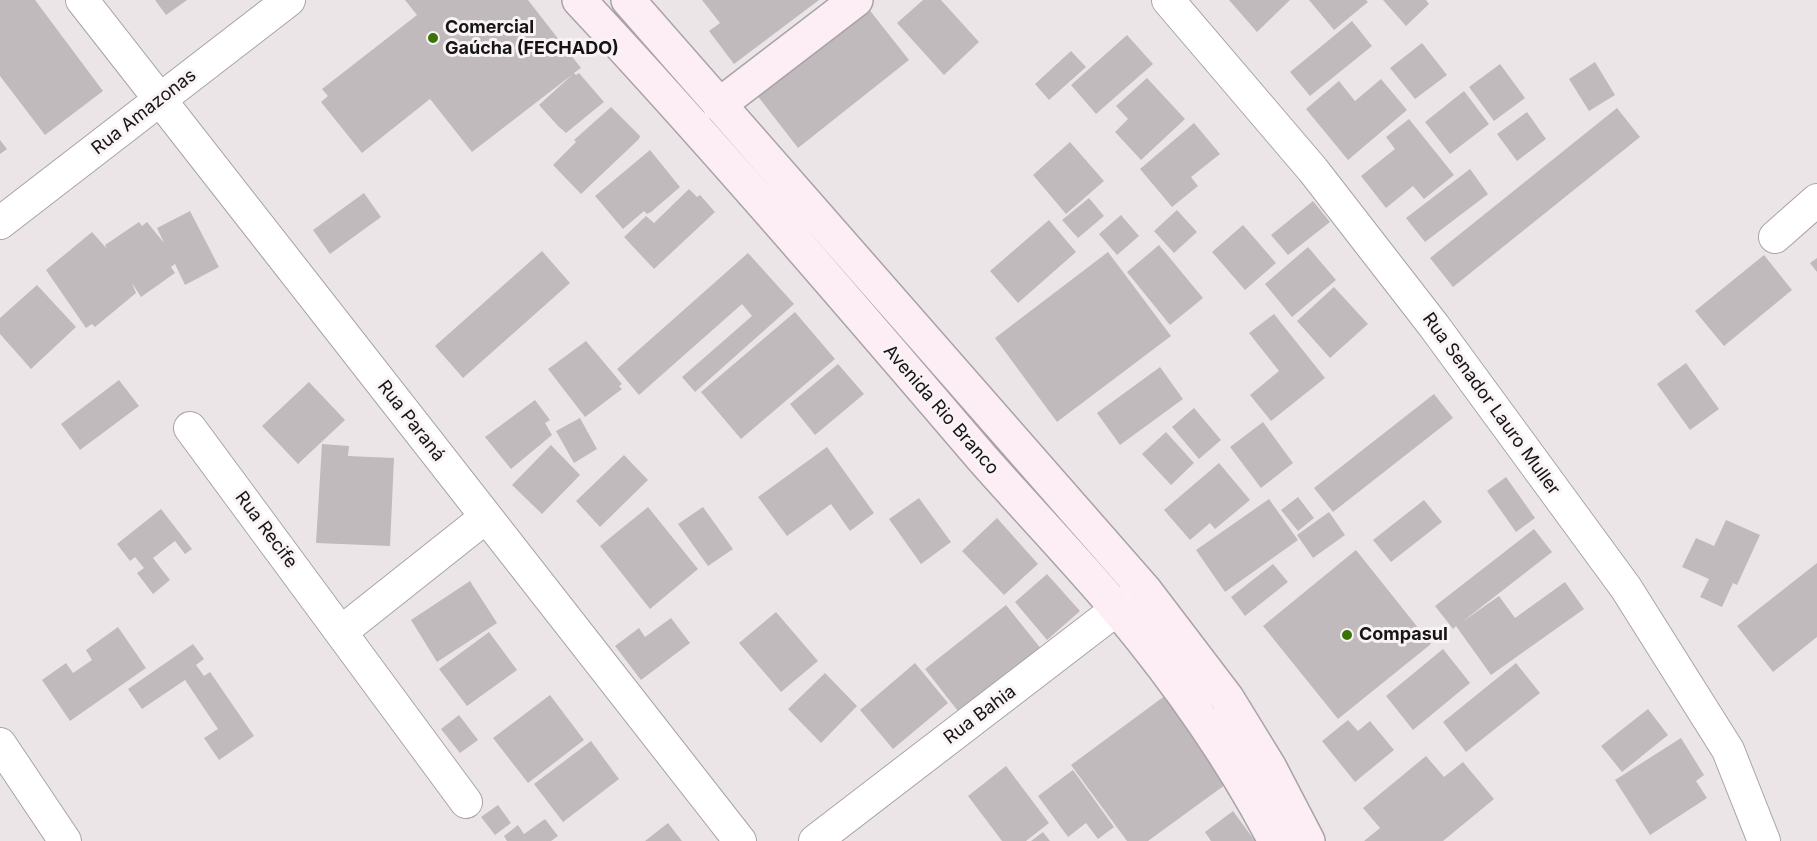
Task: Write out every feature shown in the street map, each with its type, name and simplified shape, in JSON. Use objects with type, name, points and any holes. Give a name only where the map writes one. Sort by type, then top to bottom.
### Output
[{"type":"main road","name":"Avenida Rio Branco","points":[[579,0],[692,122],[993,471],[1118,610],[1197,710],[1252,795],[1275,841]]},
{"type":"main road","name":"Avenida Rio Branco","points":[[627,0],[1144,589],[1227,698],[1270,768],[1308,841]]},
{"type":"main road","points":[[719,105],[856,0]]},
{"type":"street","name":"Rua Paraná","points":[[82,0],[740,841]]},
{"type":"street","name":"Rua Amazonas","points":[[0,223],[289,0]]},
{"type":"street","name":"Rua Senador Lauro Muller","points":[[1168,0],[1320,179],[1434,326],[1626,588],[1728,750],[1764,841]]},
{"type":"street","points":[[1775,237],[1817,200]]},
{"type":"street","name":"Rua Recife","points":[[190,428],[466,802]]},
{"type":"street","points":[[341,632],[486,517]]},
{"type":"street","name":"Rua Bahia","points":[[815,841],[1144,589]]},
{"type":"street","points":[[0,744],[65,841]]},
{"type":"building","points":[[0,0],[35,0],[103,91],[45,135],[0,76]]},
{"type":"building","points":[[155,0],[187,0],[166,15]]},
{"type":"building","points":[[405,0],[528,0],[581,68],[574,73],[576,75],[579,73],[604,102],[566,133],[558,126],[539,105],[573,74],[472,152],[430,99],[362,153],[321,102],[328,96],[322,89],[417,15]]},
{"type":"building","points":[[702,0],[819,0],[734,64],[709,31],[720,23]]},
{"type":"building","points":[[923,0],[941,0],[979,42],[944,75],[897,23]]},
{"type":"building","points":[[1229,0],[1290,0],[1257,32]]},
{"type":"building","points":[[1309,0],[1366,0],[1368,2],[1334,30]]},
{"type":"building","points":[[1383,0],[1426,0],[1429,4],[1406,26]]},
{"type":"building","points":[[864,3],[909,60],[798,148],[753,90]]},
{"type":"building","points":[[1352,21],[1372,46],[1310,96],[1290,72]]},
{"type":"building","points":[[1127,35],[1153,64],[1096,114],[1071,85]]},
{"type":"building","points":[[1422,43],[1447,75],[1415,99],[1390,68]]},
{"type":"building","points":[[1071,51],[1086,67],[1049,100],[1035,84]]},
{"type":"building","points":[[1595,62],[1615,95],[1589,111],[1569,79]]},
{"type":"building","points":[[1500,64],[1525,98],[1494,121],[1469,87]]},
{"type":"building","points":[[1147,78],[1185,119],[1141,160],[1115,132],[1128,119],[1116,106]]},
{"type":"building","points":[[1381,79],[1407,110],[1348,160],[1306,109],[1339,81],[1355,101]]},
{"type":"building","points":[[1464,91],[1489,124],[1450,154],[1425,122]]},
{"type":"building","points":[[611,107],[640,136],[639,139],[581,194],[553,165],[576,142],[574,140]]},
{"type":"building","points":[[1617,108],[1640,137],[1453,287],[1430,258]]},
{"type":"building","points":[[1527,112],[1546,139],[1517,161],[1497,134]]},
{"type":"building","points":[[1409,119],[1454,175],[1424,199],[1413,186],[1386,208],[1361,176],[1395,149],[1386,137]]},
{"type":"building","points":[[1194,123],[1220,154],[1191,177],[1198,186],[1172,207],[1140,169]]},
{"type":"building","points":[[0,140],[7,149],[0,154]]},
{"type":"building","points":[[1070,142],[1104,181],[1066,214],[1033,175]]},
{"type":"building","points":[[650,150],[680,187],[651,212],[647,214],[644,211],[623,229],[595,196]]},
{"type":"building","points":[[1470,169],[1488,194],[1425,242],[1406,218]]},
{"type":"building","points":[[689,189],[697,197],[700,195],[715,212],[654,269],[624,237],[646,216],[654,223]]},
{"type":"building","points":[[364,193],[381,217],[330,254],[313,230]]},
{"type":"building","points":[[1089,198],[1104,216],[1078,238],[1062,220]]},
{"type":"building","points":[[1313,201],[1330,222],[1288,255],[1271,235]]},
{"type":"building","points":[[1177,210],[1197,232],[1174,253],[1154,231]]},
{"type":"building","points":[[190,211],[219,267],[185,285],[175,264],[171,267],[175,273],[141,297],[132,283],[136,293],[95,327],[92,324],[86,328],[46,270],[92,232],[107,249],[105,245],[139,222],[142,226],[147,222],[164,243],[157,228]]},
{"type":"building","points":[[1121,215],[1139,236],[1117,255],[1099,234]]},
{"type":"building","points":[[1049,220],[1076,252],[1018,303],[990,271]]},
{"type":"building","points":[[1243,225],[1276,263],[1245,290],[1212,252]]},
{"type":"building","points":[[1159,245],[1203,298],[1170,325],[1127,272]]},
{"type":"building","points":[[1308,247],[1336,280],[1292,317],[1265,284]]},
{"type":"building","points":[[542,251],[570,283],[463,378],[435,346]]},
{"type":"building","points":[[1108,252],[1171,336],[1057,422],[995,338]]},
{"type":"building","points":[[748,253],[794,304],[695,392],[682,377],[752,316],[742,304],[639,395],[617,369]]},
{"type":"building","points":[[1764,255],[1792,290],[1724,346],[1695,311]]},
{"type":"building","points":[[1817,258],[1817,272],[1810,263]]},
{"type":"building","points":[[37,285],[76,327],[31,369],[0,334],[0,318]]},
{"type":"building","points":[[1334,287],[1368,324],[1330,358],[1297,321]]},
{"type":"building","points":[[795,312],[835,359],[741,439],[701,392]]},
{"type":"building","points":[[1274,314],[1325,378],[1271,421],[1250,395],[1279,371],[1249,333]]},
{"type":"building","points":[[586,341],[622,384],[619,386],[622,389],[585,417],[548,369]]},
{"type":"building","points":[[1686,363],[1719,409],[1690,430],[1657,384]]},
{"type":"building","points":[[838,364],[864,394],[815,435],[790,404]]},
{"type":"building","points":[[1160,367],[1183,399],[1120,445],[1097,413]]},
{"type":"building","points":[[119,380],[139,406],[80,450],[61,424]]},
{"type":"building","points":[[309,382],[345,420],[298,464],[262,426]]},
{"type":"building","points":[[1434,394],[1453,418],[1333,512],[1314,488]]},
{"type":"building","points":[[535,400],[550,420],[545,423],[552,435],[511,469],[485,437]]},
{"type":"building","points":[[1194,408],[1221,440],[1199,459],[1172,427]]},
{"type":"building","points":[[580,418],[597,449],[574,463],[556,431]]},
{"type":"building","points":[[1263,422],[1293,463],[1261,488],[1230,447]]},
{"type":"building","points":[[1166,432],[1194,463],[1171,485],[1142,454]]},
{"type":"building","points":[[322,444],[349,446],[348,456],[394,458],[390,546],[316,543]]},
{"type":"building","points":[[551,445],[580,475],[542,514],[512,485]]},
{"type":"building","points":[[827,447],[874,513],[850,531],[831,504],[787,536],[758,497]]},
{"type":"building","points":[[624,455],[648,480],[600,527],[576,501]]},
{"type":"building","points":[[1219,463],[1250,500],[1215,529],[1210,523],[1190,540],[1164,510]]},
{"type":"building","points":[[1506,477],[1535,518],[1516,532],[1487,491]]},
{"type":"building","points":[[1298,497],[1314,518],[1298,531],[1281,510]]},
{"type":"building","points":[[919,498],[951,542],[921,564],[889,519]]},
{"type":"building","points":[[1269,499],[1298,540],[1225,592],[1196,550]]},
{"type":"building","points":[[1424,500],[1442,522],[1391,562],[1373,540]]},
{"type":"building","points":[[648,507],[698,569],[650,609],[600,546]]},
{"type":"building","points":[[703,507],[733,549],[708,566],[678,524]]},
{"type":"building","points":[[161,509],[192,549],[185,554],[175,541],[153,558],[170,580],[153,594],[137,573],[144,568],[135,557],[130,561],[117,544]]},
{"type":"building","points":[[1329,512],[1345,535],[1313,558],[1297,535]]},
{"type":"building","points":[[997,518],[1038,564],[1004,595],[962,551]]},
{"type":"building","points":[[1726,520],[1760,535],[1737,585],[1733,583],[1722,607],[1700,597],[1709,579],[1682,567],[1696,538],[1714,546]]},
{"type":"building","points":[[1534,529],[1552,552],[1462,622],[1499,596],[1515,618],[1565,582],[1584,609],[1491,675],[1456,626],[1453,629],[1435,606]]},
{"type":"building","name":"Compasul","points":[[1356,550],[1431,644],[1338,719],[1263,626]]},
{"type":"building","points":[[1817,563],[1817,637],[1773,672],[1737,626]]},
{"type":"building","points":[[1273,564],[1288,582],[1245,616],[1231,597]]},
{"type":"building","points":[[1047,574],[1080,611],[1047,640],[1015,602]]},
{"type":"building","points":[[470,581],[497,623],[437,662],[411,620]]},
{"type":"building","points":[[1006,605],[1042,650],[961,715],[925,669]]},
{"type":"building","points":[[776,612],[818,661],[781,692],[739,643]]},
{"type":"building","points":[[671,618],[690,643],[641,680],[615,646],[639,628],[645,637]]},
{"type":"building","points":[[118,627],[146,668],[70,721],[42,680],[66,663],[73,673],[92,660],[86,650]]},
{"type":"building","points":[[489,632],[517,670],[467,706],[439,669]]},
{"type":"building","points":[[193,644],[204,659],[196,665],[204,676],[210,672],[254,736],[219,760],[204,738],[218,729],[185,680],[142,709],[128,689]]},
{"type":"building","points":[[1443,649],[1470,683],[1413,730],[1386,696]]},
{"type":"building","points":[[915,663],[948,703],[893,749],[860,710]]},
{"type":"building","points":[[1516,663],[1540,693],[1466,752],[1443,722]]},
{"type":"building","points":[[825,673],[857,706],[821,743],[788,709]]},
{"type":"building","points":[[550,695],[584,740],[528,783],[493,738]]},
{"type":"building","points":[[1166,695],[1229,782],[1148,841],[1127,841],[1071,765]]},
{"type":"building","points":[[1648,709],[1668,735],[1622,772],[1601,746]]},
{"type":"building","points":[[459,715],[478,740],[460,753],[441,729]]},
{"type":"building","points":[[1348,720],[1358,731],[1370,721],[1394,750],[1355,782],[1322,741]]},
{"type":"building","points":[[1681,738],[1704,775],[1696,781],[1707,798],[1650,835],[1615,780]]},
{"type":"building","points":[[591,741],[619,779],[563,822],[534,784]]},
{"type":"building","points":[[1426,756],[1444,777],[1463,762],[1494,799],[1443,841],[1364,841],[1380,828],[1363,808]]},
{"type":"building","points":[[1006,766],[1049,823],[1026,841],[1002,841],[968,796]]},
{"type":"building","points":[[1073,770],[1114,827],[1098,839],[1086,823],[1068,837],[1038,796]]},
{"type":"building","points":[[498,805],[511,823],[495,835],[481,817]]},
{"type":"building","points":[[1233,811],[1255,841],[1211,841],[1205,832]]},
{"type":"building","points":[[545,819],[558,836],[551,841],[507,841],[504,836],[518,825],[524,834]]},
{"type":"building","points":[[668,823],[682,841],[645,841]]},
{"type":"building","points":[[1043,832],[1050,841],[1031,841]]},
{"type":"place","name":"Comercial Gaúcha (FECHADO)","points":[[433,38]]},
{"type":"place","name":"Compasul","points":[[1347,635]]}]
